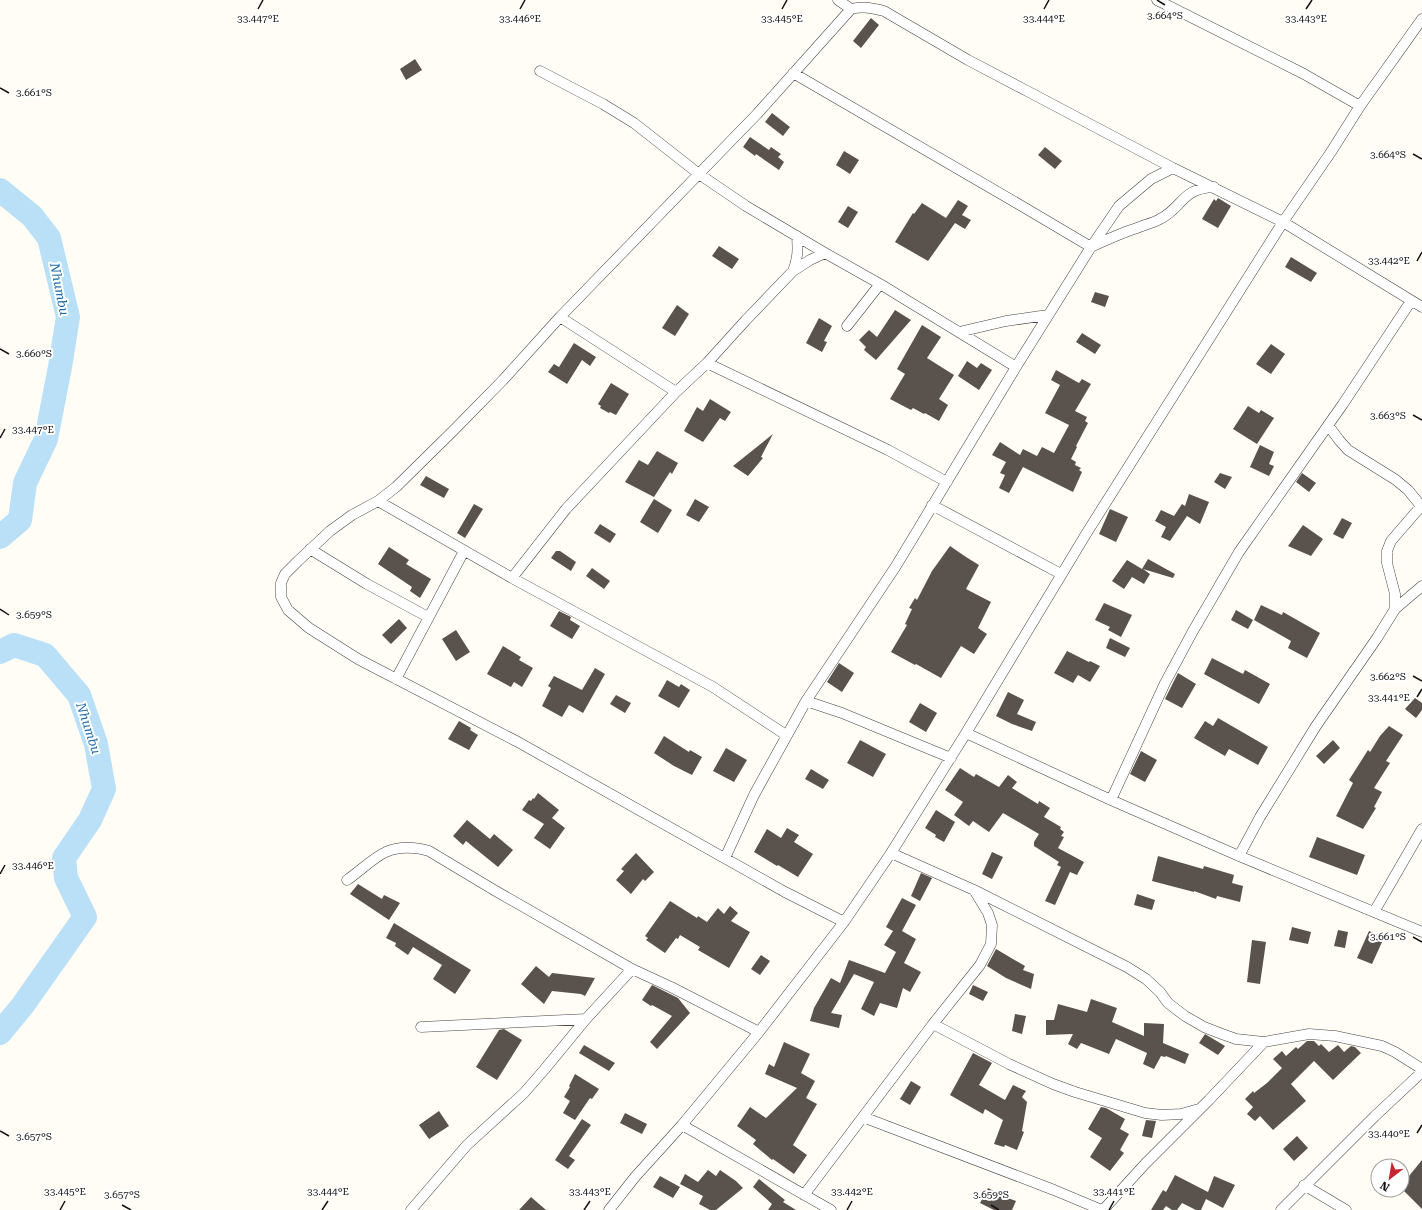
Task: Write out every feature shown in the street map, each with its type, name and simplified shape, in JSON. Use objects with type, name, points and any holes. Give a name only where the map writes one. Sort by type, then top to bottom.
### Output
[{"type":"street","points":[[838,0],[851,9]]},
{"type":"street","points":[[1157,0],[1304,74],[1360,106]]},
{"type":"street","points":[[844,922],[785,892],[518,742],[358,659],[309,628],[288,610],[281,597],[280,583],[285,574],[330,531],[352,515],[378,501],[396,487],[453,431],[503,380],[560,317],[756,114],[851,9],[870,7],[884,11],[968,60],[1173,168],[1215,187],[1283,222],[1422,307]]},
{"type":"street","points":[[609,1210],[759,1032],[844,922],[891,853],[951,758],[1062,574],[1283,222],[1331,152],[1360,106],[1422,19]]},
{"type":"street","points":[[540,71],[634,123],[699,174],[746,206],[880,284],[1016,367]]},
{"type":"street","points":[[792,73],[1091,247]]},
{"type":"street","points":[[725,858],[754,795],[806,701],[896,566],[1016,367],[1091,247],[1119,206],[1151,179],[1173,168]]},
{"type":"street","points":[[1091,247],[1123,233],[1159,220],[1169,214],[1190,192],[1203,188],[1215,187]]},
{"type":"street","points":[[794,272],[798,251],[797,236]]},
{"type":"street","points":[[512,578],[566,509],[676,392],[707,363],[746,320],[794,272],[810,260],[825,253]]},
{"type":"street","points":[[848,326],[880,284]]},
{"type":"street","points":[[1112,800],[1165,683],[1220,583],[1252,533],[1328,425],[1411,301]]},
{"type":"street","points":[[959,332],[1006,321],[1048,315]]},
{"type":"street","points":[[560,317],[676,392]]},
{"type":"street","points":[[707,363],[888,450],[947,482]]},
{"type":"street","points":[[1328,425],[1348,450],[1396,480],[1408,490],[1422,506],[1391,541],[1387,551],[1387,563],[1395,594],[1395,609]]},
{"type":"street","points":[[378,501],[512,578],[713,687],[786,735]]},
{"type":"street","points":[[932,505],[1062,574]]},
{"type":"street","points":[[310,549],[367,584],[428,618]]},
{"type":"street","points":[[396,679],[464,551]]},
{"type":"street","points":[[1239,856],[1260,817],[1316,726],[1377,638],[1395,609],[1422,586]]},
{"type":"street","points":[[806,701],[951,758]]},
{"type":"street","points":[[966,733],[1239,856],[1422,932]]},
{"type":"street","points":[[1374,912],[1422,829]]},
{"type":"street","points":[[348,880],[386,851],[421,848],[430,851],[494,890],[632,969],[671,987],[759,1032]]},
{"type":"street","points":[[891,853],[974,890],[1127,967],[1146,979],[1160,992],[1168,1003],[1185,1016],[1204,1027],[1236,1039],[1264,1042],[1308,1034],[1335,1036],[1382,1046],[1395,1052],[1422,1070],[1304,1185],[1281,1210]]},
{"type":"street","points":[[804,1195],[980,964],[991,944],[992,924],[988,913],[974,890]]},
{"type":"street","points":[[411,1210],[467,1145],[524,1093],[586,1019],[632,969]]},
{"type":"street","points":[[421,1027],[586,1019]]},
{"type":"street","points":[[933,1024],[1009,1064],[1053,1084],[1075,1092],[1145,1113],[1162,1115],[1181,1114],[1199,1109]]},
{"type":"street","points":[[863,1117],[1103,1210],[1145,1164],[1264,1042]]},
{"type":"street","points":[[682,1125],[830,1210]]},
{"type":"street","points":[[1304,1185],[1346,1210]]},
{"type":"building","points":[[871,18],[879,25],[861,48],[853,41]]},
{"type":"building","points":[[415,59],[422,70],[406,80],[400,69]]},
{"type":"building","points":[[772,113],[790,127],[783,136],[765,122]]},
{"type":"building","points":[[750,137],[769,150],[771,147],[781,154],[778,157],[784,162],[779,170],[743,147]]},
{"type":"building","points":[[1045,147],[1062,161],[1055,169],[1038,155]]},
{"type":"building","points":[[844,151],[859,160],[850,174],[836,165]]},
{"type":"building","points":[[1218,198],[1231,206],[1218,228],[1202,219],[1214,199],[1216,201]]},
{"type":"building","points":[[958,200],[968,206],[962,215],[971,220],[965,229],[955,223],[928,261],[895,242],[913,213],[914,214],[922,203],[946,218]]},
{"type":"building","points":[[848,206],[858,212],[848,228],[838,222]]},
{"type":"building","points":[[719,246],[739,259],[732,269],[712,256]]},
{"type":"building","points":[[1291,257],[1317,273],[1311,282],[1285,267]]},
{"type":"building","points":[[1095,292],[1109,296],[1105,307],[1091,302]]},
{"type":"building","points":[[677,305],[689,314],[675,336],[662,328]]},
{"type":"building","points":[[895,310],[911,320],[876,360],[864,350],[866,347],[859,340],[869,330],[877,337]]},
{"type":"building","points":[[819,318],[832,326],[824,341],[827,342],[822,352],[806,343]]},
{"type":"building","points":[[922,325],[941,337],[927,358],[954,375],[939,399],[948,405],[939,421],[925,413],[924,414],[913,408],[911,410],[890,399],[905,374],[897,369]]},
{"type":"building","points":[[1082,333],[1101,345],[1095,354],[1076,342]]},
{"type":"building","points":[[574,343],[596,357],[590,366],[582,360],[567,384],[548,372],[554,364],[559,367]]},
{"type":"building","points":[[1271,344],[1285,354],[1271,374],[1256,364]]},
{"type":"building","points":[[967,361],[977,368],[981,363],[992,370],[979,390],[958,376]]},
{"type":"building","points":[[1056,370],[1079,383],[1082,379],[1091,384],[1075,411],[1087,417],[1085,421],[1088,423],[1071,459],[1076,462],[1075,465],[1081,468],[1079,470],[1082,472],[1073,492],[1023,467],[1009,493],[999,488],[1005,475],[1000,473],[1006,462],[992,455],[1000,442],[1020,455],[1023,449],[1037,456],[1042,447],[1054,453],[1069,425],[1045,413],[1060,385],[1051,380]]},
{"type":"building","points":[[611,383],[629,394],[616,415],[600,408],[601,406],[598,404]]},
{"type":"building","points":[[710,399],[731,412],[725,421],[720,418],[703,442],[684,431],[697,407],[703,411]]},
{"type":"building","points":[[1248,406],[1259,413],[1261,410],[1274,418],[1257,444],[1233,429]]},
{"type":"building","points":[[773,434],[761,457],[763,458],[748,476],[733,466]]},
{"type":"building","points":[[1260,445],[1274,452],[1269,464],[1274,466],[1269,476],[1250,467]]},
{"type":"building","points":[[657,451],[678,463],[672,474],[670,472],[654,497],[625,482],[639,460],[648,465]]},
{"type":"building","points":[[1220,473],[1232,477],[1225,489],[1214,482]]},
{"type":"building","points":[[1302,473],[1316,483],[1309,492],[1296,482]]},
{"type":"building","points":[[426,476],[449,489],[444,498],[420,485]]},
{"type":"building","points":[[1189,494],[1209,502],[1200,524],[1187,516],[1170,541],[1161,537],[1166,527],[1155,521],[1161,510],[1174,516],[1182,504],[1185,506]]},
{"type":"building","points":[[654,499],[672,510],[658,533],[640,522]]},
{"type":"building","points":[[695,499],[709,507],[699,522],[686,515]]},
{"type":"building","points":[[474,504],[483,509],[465,538],[457,533]]},
{"type":"building","points":[[1110,509],[1128,517],[1116,542],[1099,534]]},
{"type":"building","points":[[1342,518],[1352,523],[1343,539],[1333,534]]},
{"type":"building","points":[[600,524],[616,534],[610,543],[594,533]]},
{"type":"building","points":[[1303,525],[1323,539],[1311,556],[1288,546]]},
{"type":"building","points":[[950,546],[979,565],[966,589],[991,602],[978,628],[987,634],[974,654],[961,646],[941,678],[891,652],[907,625],[905,624],[912,609],[909,608],[915,598],[917,600],[932,571]]},
{"type":"building","points":[[389,547],[409,560],[406,564],[431,579],[420,598],[410,591],[412,587],[378,564]]},
{"type":"building","points":[[556,551],[560,551],[576,562],[571,571],[551,558]]},
{"type":"building","points":[[1148,559],[1175,574],[1173,578],[1143,569],[1150,574],[1144,584],[1132,577],[1124,589],[1112,581],[1127,560],[1142,569]]},
{"type":"building","points":[[592,568],[610,581],[604,589],[586,576]]},
{"type":"building","points":[[1104,603],[1132,615],[1121,637],[1108,630],[1110,627],[1095,620]]},
{"type":"building","points":[[1261,605],[1282,615],[1283,612],[1320,633],[1307,658],[1288,648],[1291,641],[1254,620]]},
{"type":"building","points":[[1236,610],[1253,620],[1248,629],[1231,620]]},
{"type":"building","points":[[559,611],[571,617],[570,620],[580,626],[572,639],[550,626]]},
{"type":"building","points":[[399,619],[407,628],[391,644],[382,635]]},
{"type":"building","points":[[456,630],[470,652],[456,661],[442,639]]},
{"type":"building","points":[[1110,638],[1130,648],[1125,657],[1106,648]]},
{"type":"building","points":[[503,646],[521,657],[519,660],[533,668],[522,687],[514,682],[511,687],[487,674]]},
{"type":"building","points":[[1067,651],[1100,666],[1090,682],[1078,675],[1073,683],[1054,673]]},
{"type":"building","points":[[1212,658],[1243,674],[1245,670],[1270,684],[1259,704],[1204,674]]},
{"type":"building","points":[[839,663],[854,673],[842,692],[827,682]]},
{"type":"building","points":[[595,668],[605,674],[583,713],[569,705],[562,717],[542,706],[551,688],[548,686],[554,676],[582,690]]},
{"type":"building","points":[[1178,673],[1196,684],[1182,708],[1165,699]]},
{"type":"building","points":[[667,680],[679,687],[681,684],[690,690],[679,708],[658,696]]},
{"type":"building","points":[[1008,692],[1024,700],[1017,714],[1036,722],[1032,731],[1012,724],[996,716]]},
{"type":"building","points":[[616,695],[631,703],[625,713],[610,704]]},
{"type":"building","points":[[1415,698],[1422,703],[1422,710],[1416,718],[1405,709]]},
{"type":"building","points":[[920,703],[937,713],[926,732],[909,722]]},
{"type":"building","points":[[1218,718],[1268,747],[1258,765],[1229,749],[1225,756],[1194,738],[1205,721],[1213,726]]},
{"type":"building","points":[[459,721],[471,728],[470,730],[478,735],[469,750],[448,739]]},
{"type":"building","points":[[1389,726],[1403,735],[1386,761],[1390,763],[1374,788],[1382,792],[1374,807],[1376,808],[1363,829],[1336,816],[1353,783],[1349,780],[1368,750],[1370,752],[1380,736]]},
{"type":"building","points":[[664,736],[689,752],[690,750],[702,757],[692,775],[674,766],[654,753]]},
{"type":"building","points":[[860,740],[886,754],[873,777],[847,763]]},
{"type":"building","points":[[1333,740],[1340,748],[1324,764],[1316,756]]},
{"type":"building","points":[[726,748],[747,760],[734,782],[713,771]]},
{"type":"building","points":[[1141,751],[1157,760],[1145,782],[1130,774]]},
{"type":"building","points":[[960,768],[974,777],[976,774],[999,787],[1008,775],[1017,782],[1012,788],[1038,804],[1039,801],[1050,808],[1044,817],[1061,827],[1060,829],[1064,832],[1061,836],[1064,837],[1058,848],[1084,862],[1077,875],[1070,872],[1055,905],[1045,901],[1061,867],[1057,865],[1059,862],[1034,846],[1034,842],[1039,834],[1003,813],[989,832],[973,821],[969,826],[954,815],[963,802],[945,790]]},
{"type":"building","points":[[811,769],[829,780],[823,789],[805,779]]},
{"type":"building","points":[[538,793],[559,810],[552,818],[565,828],[550,849],[534,838],[544,824],[522,810],[529,800],[531,801],[533,798],[534,799]]},
{"type":"building","points":[[936,810],[955,822],[944,842],[935,837],[936,835],[925,828]]},
{"type":"building","points":[[467,820],[490,839],[494,834],[513,850],[498,867],[466,841],[463,845],[453,836]]},
{"type":"building","points":[[787,828],[799,835],[794,842],[813,854],[798,877],[754,852],[767,829],[781,838]]},
{"type":"building","points":[[1317,837],[1365,855],[1357,875],[1309,857]]},
{"type":"building","points":[[992,852],[1003,857],[992,879],[982,874]]},
{"type":"building","points":[[636,853],[654,872],[645,881],[643,879],[631,894],[616,880],[624,871],[621,869]]},
{"type":"building","points":[[1158,856],[1203,869],[1204,866],[1234,875],[1232,883],[1243,886],[1240,902],[1217,896],[1216,899],[1194,891],[1152,881]]},
{"type":"building","points":[[921,873],[932,878],[920,901],[911,896]]},
{"type":"building","points":[[358,884],[382,899],[384,895],[400,903],[389,920],[350,894]]},
{"type":"building","points":[[1137,894],[1155,900],[1152,910],[1134,905]]},
{"type":"building","points":[[902,898],[916,905],[902,931],[916,939],[904,963],[921,972],[910,992],[903,988],[897,1008],[880,1003],[874,1016],[861,1009],[874,982],[854,974],[831,1013],[842,1015],[839,1028],[810,1021],[814,1008],[831,978],[840,983],[849,960],[885,973],[896,952],[884,945],[893,931],[886,927]]},
{"type":"building","points":[[670,901],[697,918],[698,916],[707,922],[718,908],[724,914],[730,906],[738,913],[731,921],[750,932],[729,968],[698,950],[700,947],[680,935],[665,953],[646,940],[648,938],[645,936]]},
{"type":"building","points":[[394,923],[471,970],[455,994],[433,979],[442,965],[413,947],[408,955],[395,946],[396,943],[386,938]]},
{"type":"building","points":[[1292,927],[1311,932],[1308,944],[1289,940]]},
{"type":"building","points":[[1338,930],[1348,932],[1345,948],[1334,946]]},
{"type":"building","points":[[1369,931],[1381,936],[1380,941],[1382,942],[1372,964],[1357,958]]},
{"type":"building","points":[[1252,940],[1266,942],[1260,984],[1247,982]]},
{"type":"building","points":[[996,949],[1025,966],[1023,970],[1034,974],[1031,989],[1006,978],[987,966]]},
{"type":"building","points":[[761,955],[770,961],[760,975],[751,969]]},
{"type":"building","points":[[536,966],[549,977],[552,973],[595,978],[585,996],[581,994],[552,991],[544,1004],[521,984]]},
{"type":"building","points":[[652,985],[678,998],[690,1013],[657,1049],[650,1042],[672,1016],[642,1000]]},
{"type":"building","points":[[973,985],[988,992],[983,1001],[969,994]]},
{"type":"building","points":[[1091,999],[1117,1008],[1112,1022],[1144,1036],[1144,1023],[1164,1024],[1163,1043],[1189,1054],[1185,1064],[1166,1056],[1161,1056],[1154,1069],[1143,1064],[1147,1053],[1116,1039],[1109,1054],[1081,1043],[1077,1049],[1068,1044],[1073,1034],[1046,1035],[1046,1020],[1054,1020],[1058,1004],[1087,1012]]},
{"type":"building","points":[[1015,1014],[1026,1016],[1022,1034],[1012,1031]]},
{"type":"building","points":[[504,1029],[522,1040],[497,1080],[476,1067],[499,1030]]},
{"type":"building","points":[[1205,1034],[1225,1046],[1218,1055],[1199,1043]]},
{"type":"building","points":[[1307,1041],[1314,1041],[1319,1046],[1321,1044],[1329,1052],[1338,1045],[1344,1052],[1351,1046],[1355,1047],[1361,1053],[1333,1080],[1314,1061],[1291,1084],[1306,1101],[1273,1130],[1260,1116],[1255,1121],[1247,1114],[1253,1107],[1245,1099],[1253,1091],[1254,1093],[1267,1083],[1282,1068],[1273,1059],[1282,1051],[1286,1056],[1296,1047],[1298,1049]]},
{"type":"building","points":[[784,1042],[810,1054],[801,1073],[815,1081],[806,1098],[817,1104],[793,1145],[807,1155],[794,1174],[773,1159],[772,1160],[753,1144],[756,1140],[737,1126],[750,1107],[766,1118],[797,1088],[765,1074],[769,1064],[774,1067]]},
{"type":"building","points":[[584,1045],[615,1063],[609,1071],[579,1053]]},
{"type":"building","points":[[973,1053],[992,1063],[979,1085],[1005,1100],[1013,1085],[1026,1091],[1022,1097],[1027,1102],[1022,1131],[1024,1132],[1017,1150],[1005,1145],[1004,1147],[994,1144],[1003,1120],[985,1109],[983,1114],[950,1095]]},
{"type":"building","points":[[575,1074],[599,1089],[592,1099],[590,1098],[575,1120],[563,1113],[570,1101],[564,1097]]},
{"type":"building","points":[[911,1081],[921,1087],[910,1105],[900,1099]]},
{"type":"building","points":[[1101,1107],[1106,1108],[1125,1119],[1120,1129],[1129,1134],[1120,1150],[1124,1153],[1110,1171],[1090,1157],[1102,1138],[1088,1129]]},
{"type":"building","points":[[439,1111],[449,1126],[429,1139],[419,1125]]},
{"type":"building","points":[[625,1113],[647,1124],[642,1134],[620,1123]]},
{"type":"building","points":[[582,1119],[591,1125],[569,1156],[575,1160],[568,1169],[555,1160]]},
{"type":"building","points":[[1146,1120],[1156,1121],[1152,1138],[1142,1136]]},
{"type":"building","points":[[1297,1136],[1308,1148],[1294,1161],[1283,1149]]},
{"type":"building","points":[[1422,1160],[1422,1209],[1410,1197],[1410,1175]]},
{"type":"building","points":[[708,1170],[716,1176],[720,1170],[743,1188],[716,1210],[710,1210],[699,1204],[703,1196],[680,1184],[685,1174],[698,1182]]},
{"type":"building","points":[[1175,1175],[1208,1192],[1214,1176],[1235,1185],[1223,1208],[1206,1199],[1201,1210],[1196,1210],[1182,1203],[1177,1210],[1172,1210],[1166,1206],[1163,1210],[1151,1210],[1163,1190],[1166,1192]]},
{"type":"building","points":[[660,1176],[680,1187],[673,1198],[653,1187]]},
{"type":"building","points":[[759,1179],[785,1200],[783,1202],[796,1210],[768,1210],[772,1204],[753,1187]]},
{"type":"building","points":[[988,1188],[1016,1201],[1012,1210],[994,1210],[980,1203]]},
{"type":"building","points":[[531,1197],[546,1210],[519,1210]]},
{"type":"waterway","name":"Nhumbu","points":[[0,190],[32,216],[49,238],[68,317],[46,439],[25,483],[20,520],[0,537]]},
{"type":"waterway","name":"Nhumbu","points":[[0,652],[14,645],[45,655],[79,695],[96,744],[104,789],[90,820],[64,858],[66,878],[85,917],[23,1005],[0,1033]]}]
